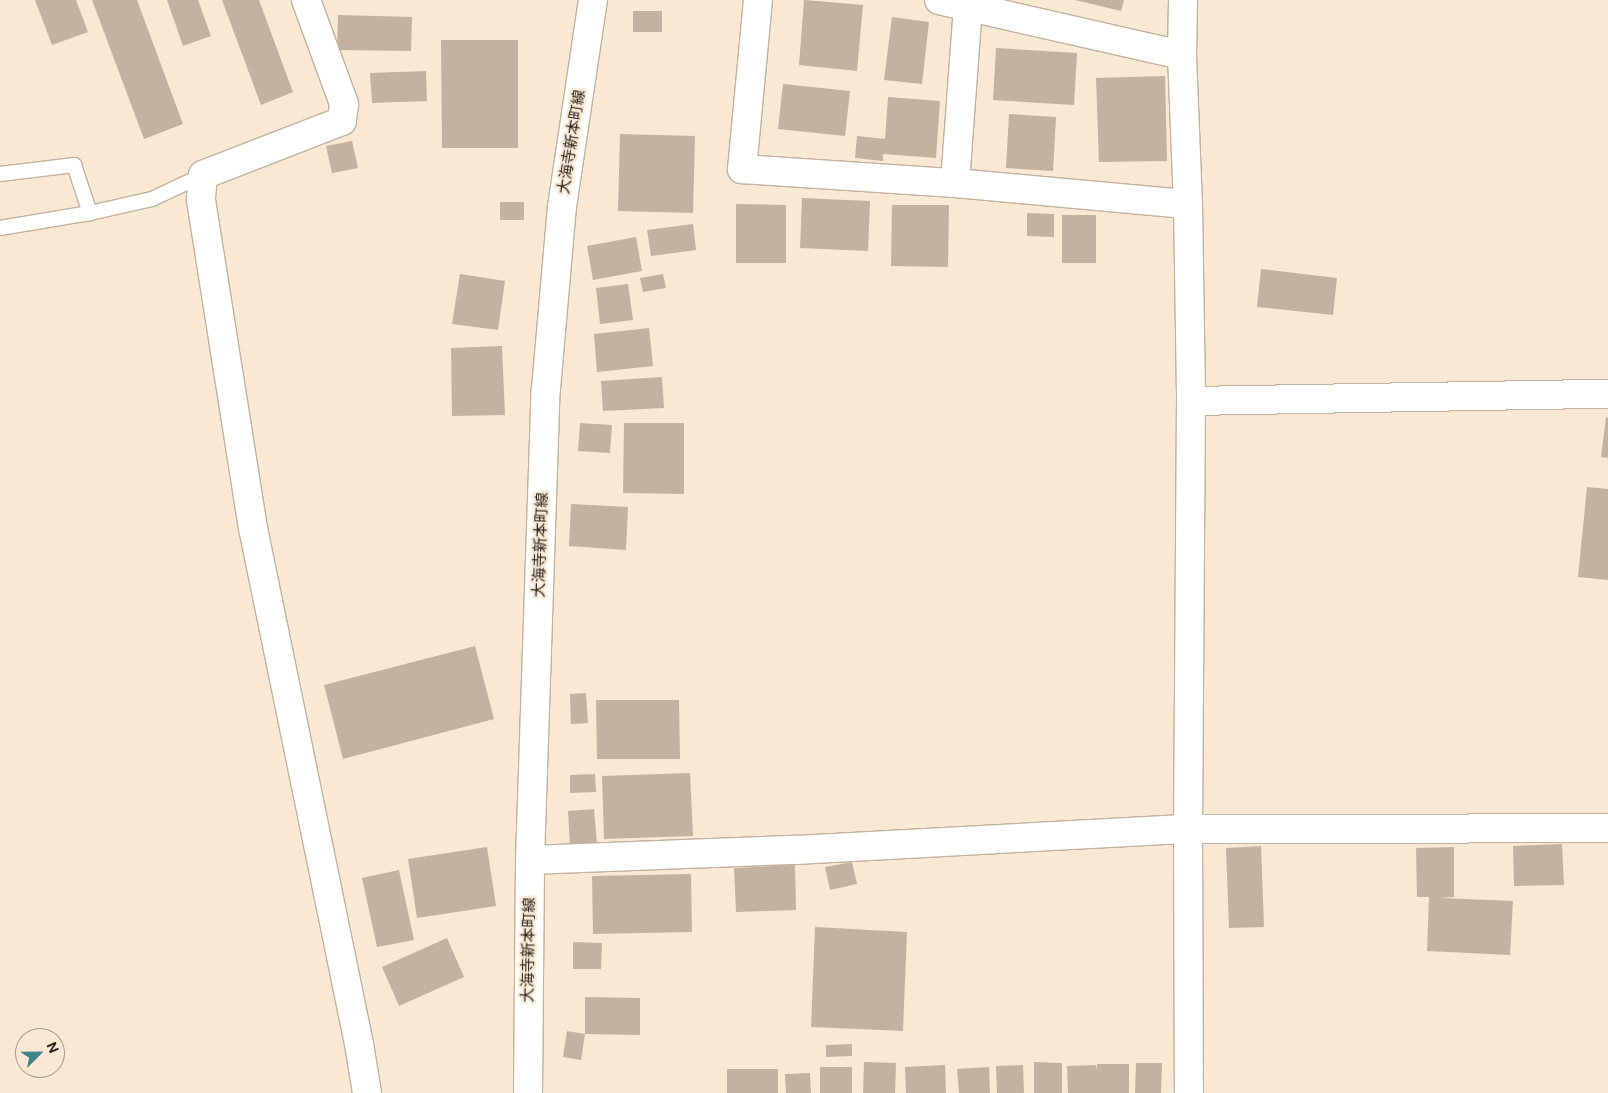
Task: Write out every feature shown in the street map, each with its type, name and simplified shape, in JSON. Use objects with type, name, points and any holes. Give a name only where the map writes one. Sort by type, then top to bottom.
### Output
[{"type":"street","points":[[306,0],[344,104],[342,121],[204,175],[201,200],[253,528],[359,1044],[367,1093]]},
{"type":"street","name":"大海寺新本町線","points":[[528,1093],[530,860],[546,388],[562,207],[593,0]]},
{"type":"street","points":[[758,0],[742,169],[955,183],[1188,204]]},
{"type":"street","points":[[939,0],[1182,54]]},
{"type":"street","points":[[1183,0],[1182,54],[1188,204],[1191,401],[1188,830],[1189,1093]]},
{"type":"street","points":[[955,183],[968,7]]},
{"type":"street","points":[[1191,401],[1608,394]]},
{"type":"street","points":[[530,860],[796,850],[1188,830],[1608,828]]},
{"type":"lane","points":[[0,174],[74,165],[90,213]]},
{"type":"lane","points":[[0,228],[90,213],[152,199],[204,175]]},
{"type":"building","points":[[35,0],[76,0],[88,32],[52,45]]},
{"type":"building","points":[[92,0],[137,0],[183,124],[144,139]]},
{"type":"building","points":[[167,0],[198,0],[211,36],[183,46]]},
{"type":"building","points":[[222,0],[259,0],[293,92],[261,105]]},
{"type":"building","points":[[804,0],[863,5],[857,71],[799,65]]},
{"type":"building","points":[[1075,0],[1124,0],[1121,11]]},
{"type":"building","points":[[633,11],[662,11],[662,32],[633,32]]},
{"type":"building","points":[[338,15],[412,17],[411,51],[337,50]]},
{"type":"building","points":[[892,17],[929,22],[922,84],[884,80]]},
{"type":"building","points":[[441,40],[518,40],[518,148],[442,148]]},
{"type":"building","points":[[996,48],[1077,53],[1074,105],[993,100]]},
{"type":"building","points":[[426,71],[427,101],[372,103],[370,73]]},
{"type":"building","points":[[1165,76],[1167,161],[1099,162],[1096,78]]},
{"type":"building","points":[[783,84],[850,91],[845,136],[778,129]]},
{"type":"building","points":[[888,97],[940,101],[936,158],[883,154],[883,161],[855,158],[857,136],[885,139]]},
{"type":"building","points":[[1009,114],[1056,117],[1053,171],[1006,168]]},
{"type":"building","points":[[620,134],[695,136],[693,213],[618,211]]},
{"type":"building","points":[[352,141],[358,168],[332,173],[326,146]]},
{"type":"building","points":[[802,198],[870,201],[868,251],[800,248]]},
{"type":"building","points":[[500,202],[524,202],[524,220],[500,220]]},
{"type":"building","points":[[736,204],[786,205],[786,263],[736,263]]},
{"type":"building","points":[[892,205],[949,205],[948,267],[891,266]]},
{"type":"building","points":[[1027,213],[1054,214],[1054,237],[1027,236]]},
{"type":"building","points":[[1062,215],[1096,215],[1096,263],[1062,263]]},
{"type":"building","points":[[693,224],[696,250],[651,256],[647,230]]},
{"type":"building","points":[[636,237],[642,271],[593,280],[587,246]]},
{"type":"building","points":[[1261,269],[1337,278],[1333,315],[1257,307]]},
{"type":"building","points":[[460,274],[505,281],[498,330],[452,324]]},
{"type":"building","points":[[663,274],[666,288],[643,292],[640,278]]},
{"type":"building","points":[[628,284],[633,320],[600,324],[596,288]]},
{"type":"building","points":[[649,328],[653,366],[597,372],[594,334]]},
{"type":"building","points":[[502,346],[505,415],[452,416],[451,348]]},
{"type":"building","points":[[662,377],[664,408],[603,411],[601,381]]},
{"type":"building","points":[[1606,417],[1608,418],[1608,458],[1601,457]]},
{"type":"building","points":[[580,423],[612,425],[610,453],[578,451]]},
{"type":"building","points":[[624,423],[684,423],[684,494],[623,493]]},
{"type":"building","points":[[1587,487],[1608,489],[1608,580],[1578,577]]},
{"type":"building","points":[[571,504],[628,507],[626,550],[569,546]]},
{"type":"building","points":[[475,646],[494,719],[343,759],[324,685]]},
{"type":"building","points":[[586,693],[588,723],[571,724],[570,694]]},
{"type":"building","points":[[596,700],[679,700],[680,759],[597,759]]},
{"type":"building","points":[[690,773],[693,836],[604,839],[602,776]]},
{"type":"building","points":[[595,774],[596,792],[570,793],[570,775]]},
{"type":"building","points":[[594,809],[597,844],[570,846],[568,811]]},
{"type":"building","points":[[1562,844],[1564,885],[1514,886],[1513,846]]},
{"type":"building","points":[[1261,846],[1264,927],[1229,928],[1226,848]]},
{"type":"building","points":[[487,847],[496,906],[417,918],[408,859]]},
{"type":"building","points":[[1454,847],[1454,897],[1440,898],[1513,901],[1510,955],[1427,951],[1429,897],[1417,897],[1416,848]]},
{"type":"building","points":[[852,862],[857,884],[830,890],[825,867]]},
{"type":"building","points":[[795,865],[796,910],[736,912],[734,868]]},
{"type":"building","points":[[399,870],[414,940],[377,947],[362,878]]},
{"type":"building","points":[[691,874],[692,932],[593,934],[592,876]]},
{"type":"building","points":[[815,927],[907,932],[903,1031],[811,1027]]},
{"type":"building","points":[[447,938],[464,977],[399,1006],[382,967]]},
{"type":"building","points":[[573,942],[602,943],[601,969],[573,969]]},
{"type":"building","points":[[585,997],[640,998],[640,1035],[585,1034]]},
{"type":"building","points":[[567,1031],[585,1034],[581,1060],[563,1057]]},
{"type":"building","points":[[852,1044],[852,1056],[826,1057],[826,1045]]},
{"type":"building","points":[[864,1062],[896,1063],[895,1093],[863,1093]]},
{"type":"building","points":[[1034,1062],[1062,1063],[1062,1093],[1034,1093]]},
{"type":"building","points":[[1136,1063],[1162,1063],[1161,1093],[1135,1093]]},
{"type":"building","points":[[1097,1064],[1129,1064],[1129,1093],[1068,1093],[1067,1066],[1096,1065],[1097,1070]]},
{"type":"building","points":[[945,1065],[946,1093],[906,1093],[905,1067]]},
{"type":"building","points":[[1023,1065],[1024,1093],[997,1093],[996,1066]]},
{"type":"building","points":[[820,1067],[852,1067],[852,1093],[820,1093]]},
{"type":"building","points":[[989,1067],[990,1093],[959,1093],[957,1069]]},
{"type":"building","points":[[727,1069],[778,1069],[778,1093],[727,1093]]},
{"type":"building","points":[[810,1073],[811,1093],[786,1093],[785,1074]]}]
